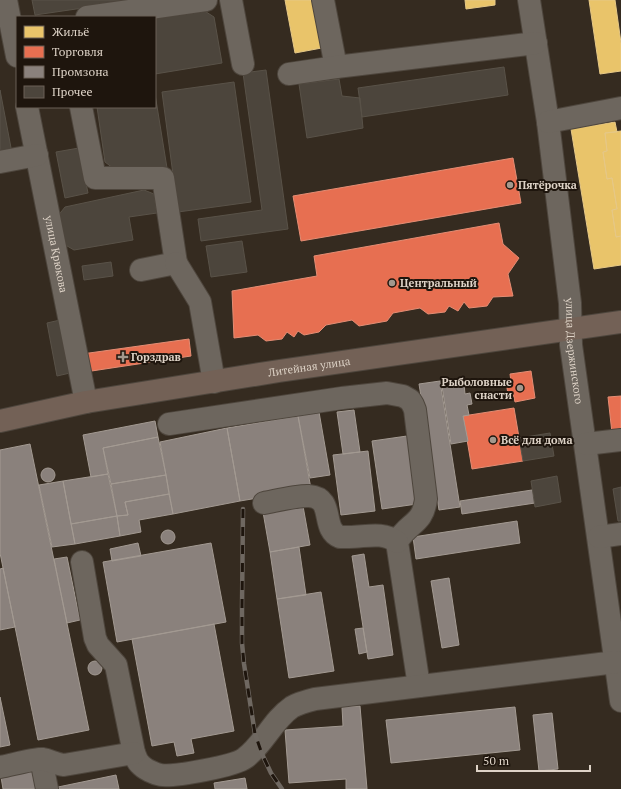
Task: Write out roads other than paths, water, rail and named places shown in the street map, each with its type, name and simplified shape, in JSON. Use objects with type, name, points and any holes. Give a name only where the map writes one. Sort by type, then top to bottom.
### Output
[{"type":"highway","name":"Литейная улица","points":[[0,421],[86,402],[279,371],[621,322]]},
{"type":"street","points":[[6,0],[16,51]]},
{"type":"street","points":[[94,16],[206,0]]},
{"type":"street","points":[[231,0],[243,64]]},
{"type":"street","points":[[323,0],[336,67]]},
{"type":"street","name":"улица Дзержинского","points":[[529,0],[548,122],[570,303],[570,330],[617,657],[621,701]]},
{"type":"street","points":[[289,74],[536,43]]},
{"type":"street","name":"улица Крюкова","points":[[27,108],[86,402]]},
{"type":"street","points":[[81,108],[95,178],[163,178],[176,263],[200,302],[214,382]]},
{"type":"street","points":[[548,122],[621,108]]},
{"type":"street","points":[[0,162],[37,155]]},
{"type":"street","points":[[141,270],[176,263]]},
{"type":"street","points":[[169,424],[342,398],[387,393],[403,396],[410,400],[413,405],[426,499],[425,510],[421,517],[400,536],[397,542],[420,686]]},
{"type":"street","points":[[586,444],[621,440]]},
{"type":"street","points":[[264,503],[308,496],[318,498],[323,502],[334,533],[340,537],[384,535],[397,542]]},
{"type":"street","points":[[599,537],[621,534]]},
{"type":"street","points":[[82,562],[95,638],[98,645],[116,665],[134,754],[139,764],[160,775],[199,780],[244,759],[259,744],[273,724],[293,706],[303,702],[315,699],[420,686],[617,657]]},
{"type":"street","points":[[0,767],[41,759],[64,766],[134,754]]},
{"type":"street","points":[[41,759],[47,789]]},
{"type":"railway","points":[[243,509],[242,643],[244,664],[255,734],[271,773],[282,789]]},
{"type":"place","name":"Пятёрочка","points":[[510,185]]},
{"type":"place","name":"Центральный","points":[[392,283]]},
{"type":"place","name":"Горздрав","points":[[123,357]]},
{"type":"place","name":"Рыболовные снасти","points":[[520,388]]},
{"type":"place","name":"Всё для дома","points":[[493,440]]}]
